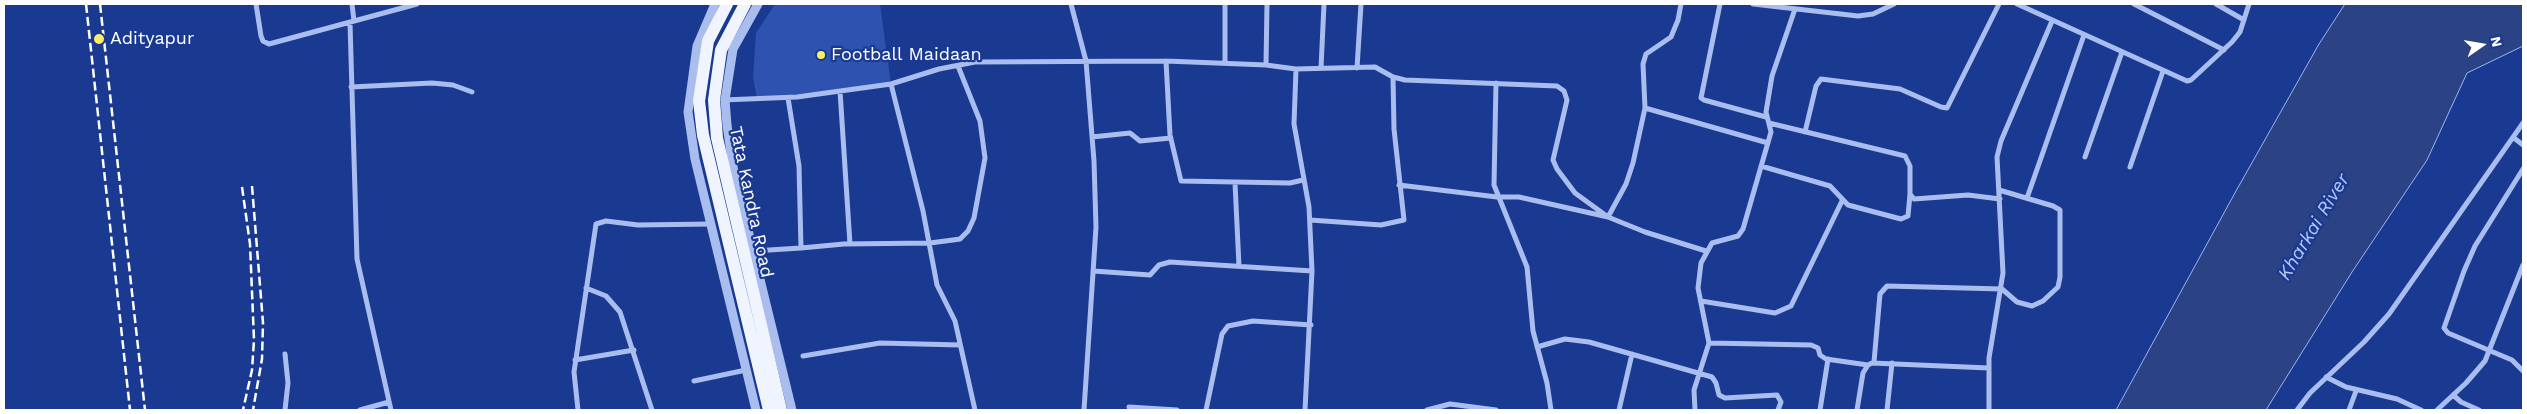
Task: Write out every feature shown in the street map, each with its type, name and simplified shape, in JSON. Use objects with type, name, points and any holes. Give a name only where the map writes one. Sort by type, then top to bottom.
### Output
[{"type":"main road","name":"Tata Kandra Road","points":[[727,4],[708,41],[694,101],[768,410]]},
{"type":"main road","name":"Tata Kandra Road","points":[[745,4],[721,50],[717,138],[781,410]]},
{"type":"street","points":[[256,4],[261,36],[266,43],[278,42],[417,4]]},
{"type":"street","points":[[352,4],[351,88],[357,259],[391,410]]},
{"type":"street","points":[[392,4],[393,11]]},
{"type":"street","points":[[715,4],[697,46],[694,101],[688,112],[695,158],[756,410]]},
{"type":"street","points":[[758,4],[733,49],[720,100],[734,174],[792,410]]},
{"type":"street","points":[[1071,4],[1086,61],[1096,226],[1084,410]]},
{"type":"street","points":[[1225,4],[1225,63]]},
{"type":"street","points":[[1266,65],[1267,4]]},
{"type":"street","points":[[1321,68],[1324,4]]},
{"type":"street","points":[[1357,68],[1361,4]]},
{"type":"street","points":[[1608,217],[1630,173],[1645,108],[1643,64],[1646,54],[1671,37],[1678,20],[1681,4]]},
{"type":"street","points":[[1720,4],[1701,98],[1766,116]]},
{"type":"street","points":[[1753,4],[1865,15],[1880,12],[1894,4]]},
{"type":"street","points":[[1815,11],[1816,4]]},
{"type":"street","points":[[1805,132],[1816,86],[1821,79],[1893,87],[1947,108],[1999,4]]},
{"type":"street","points":[[2017,4],[2189,81],[2224,50],[2240,32],[2249,4]]},
{"type":"street","points":[[2134,4],[2224,50]]},
{"type":"street","points":[[2216,4],[2244,20]]},
{"type":"street","points":[[1695,410],[1694,390],[1709,343],[1700,301],[1698,274],[1706,251],[1712,243],[1740,233],[1771,132],[1770,123],[1766,116],[1766,107],[1773,72],[1795,8]]},
{"type":"street","points":[[1989,410],[1991,402],[1989,368],[2002,289],[2003,256],[1999,190],[1999,148],[2052,20]]},
{"type":"street","points":[[2027,198],[2084,35]]},
{"type":"street","points":[[2085,157],[2122,52]]},
{"type":"street","points":[[720,100],[788,98],[892,84],[939,69],[975,62],[1166,61],[1266,65],[1296,69],[1380,68],[1393,77],[1405,80],[1557,86],[1564,91],[1567,100],[1553,160],[1557,169],[1576,193],[1608,217]]},
{"type":"street","points":[[1166,61],[1171,138],[1180,181],[1290,183],[1304,180]]},
{"type":"street","points":[[753,251],[850,244],[930,243],[960,239],[968,231],[974,218],[984,158],[980,122],[958,66]]},
{"type":"street","points":[[1296,69],[1294,124],[1310,220],[1312,271],[1311,325],[1305,410]]},
{"type":"street","points":[[2130,167],[2163,71]]},
{"type":"street","points":[[1310,220],[1381,225],[1402,222],[1405,217],[1399,185],[1393,77]]},
{"type":"street","points":[[351,88],[432,83],[453,85],[472,92]]},
{"type":"street","points":[[1496,83],[1493,173],[1497,197],[1527,267],[1537,346],[1548,383],[1550,410]]},
{"type":"street","points":[[892,84],[930,243],[937,284],[955,321],[975,410]]},
{"type":"street","points":[[840,91],[850,244]]},
{"type":"street","points":[[788,98],[799,166],[801,248]]},
{"type":"street","points":[[1645,108],[1768,143]]},
{"type":"street","points":[[1762,166],[1830,186],[1836,190],[1842,200],[1848,205],[1904,219],[1908,216],[1910,166],[1905,156],[1770,123]]},
{"type":"street","points":[[2297,410],[2310,393],[2364,342],[2388,314],[2523,124]]},
{"type":"street","points":[[1092,137],[1130,133],[1140,141],[1171,138]]},
{"type":"street","points":[[2514,138],[2523,145]]},
{"type":"street","points":[[2523,169],[2475,246],[2445,326],[2448,333],[2490,350],[2517,364],[2523,371]]},
{"type":"street","points":[[1235,183],[1238,266]]},
{"type":"street","points":[[1399,185],[1497,197],[1519,197],[1608,217],[1646,232],[1706,251]]},
{"type":"street","points":[[1857,410],[1863,373],[1871,364],[1880,294],[1887,286],[2002,289],[2018,302],[2032,306],[2043,301],[2055,291],[2060,282],[2060,210],[2053,206],[1999,190]]},
{"type":"street","points":[[1910,194],[1914,199],[1968,195],[2000,199]]},
{"type":"street","points":[[1700,301],[1776,313],[1791,306],[1842,200]]},
{"type":"street","points":[[578,410],[574,392],[575,360],[595,228],[600,221],[670,226],[711,224]]},
{"type":"street","points":[[1093,271],[1150,275],[1159,265],[1170,262],[1312,271]]},
{"type":"street","points":[[2437,410],[2475,374],[2490,350],[2523,265]]},
{"type":"street","points":[[586,288],[606,296],[612,301],[624,319],[652,410]]},
{"type":"street","points":[[1206,410],[1222,334],[1228,326],[1253,321],[1311,325]]},
{"type":"street","points":[[1537,346],[1554,340],[1578,340],[1632,354],[1715,380],[1722,397],[1777,396],[1781,402],[1778,410]]},
{"type":"street","points":[[1709,343],[1811,345],[1818,348],[1823,357],[1828,359],[1871,364],[1892,363],[1989,368]]},
{"type":"street","points":[[803,356],[880,344],[960,345]]},
{"type":"street","points":[[575,360],[634,350]]},
{"type":"street","points":[[285,410],[288,383],[286,354]]},
{"type":"street","points":[[1619,410],[1632,354]]},
{"type":"street","points":[[1820,410],[1828,359]]},
{"type":"street","points":[[1887,410],[1892,363]]},
{"type":"street","points":[[694,382],[746,370]]},
{"type":"street","points":[[2326,377],[2356,391],[2406,403],[2421,410]]},
{"type":"street","points":[[2350,410],[2356,391]]},
{"type":"street","points":[[2453,395],[2461,402],[2479,410]]},
{"type":"street","points":[[360,410],[389,402]]},
{"type":"street","points":[[2403,410],[2406,403]]},
{"type":"street","points":[[1427,410],[1450,404],[1496,410]]},
{"type":"street","points":[[1129,407],[1177,410]]},
{"type":"shaded area","name":"Football Maidaan","points":[[775,4],[880,4],[891,84],[797,97],[757,99],[753,77],[756,33]]},
{"type":"water","name":"Kharkai River","points":[[2345,4],[2523,4],[2523,46],[2467,73],[2427,160],[2352,272],[2266,410],[2116,410],[2236,191],[2319,44]]},
{"type":"railway","points":[[86,4],[130,410]]},
{"type":"railway","points":[[100,4],[145,410]]},
{"type":"railway","points":[[252,186],[263,323],[262,359],[253,410]]},
{"type":"railway","points":[[242,187],[250,244],[254,340],[252,370],[243,410]]},
{"type":"place","name":"Adityapur","points":[[99,39]]},
{"type":"place","name":"Football Maidaan","points":[[821,55]]}]
